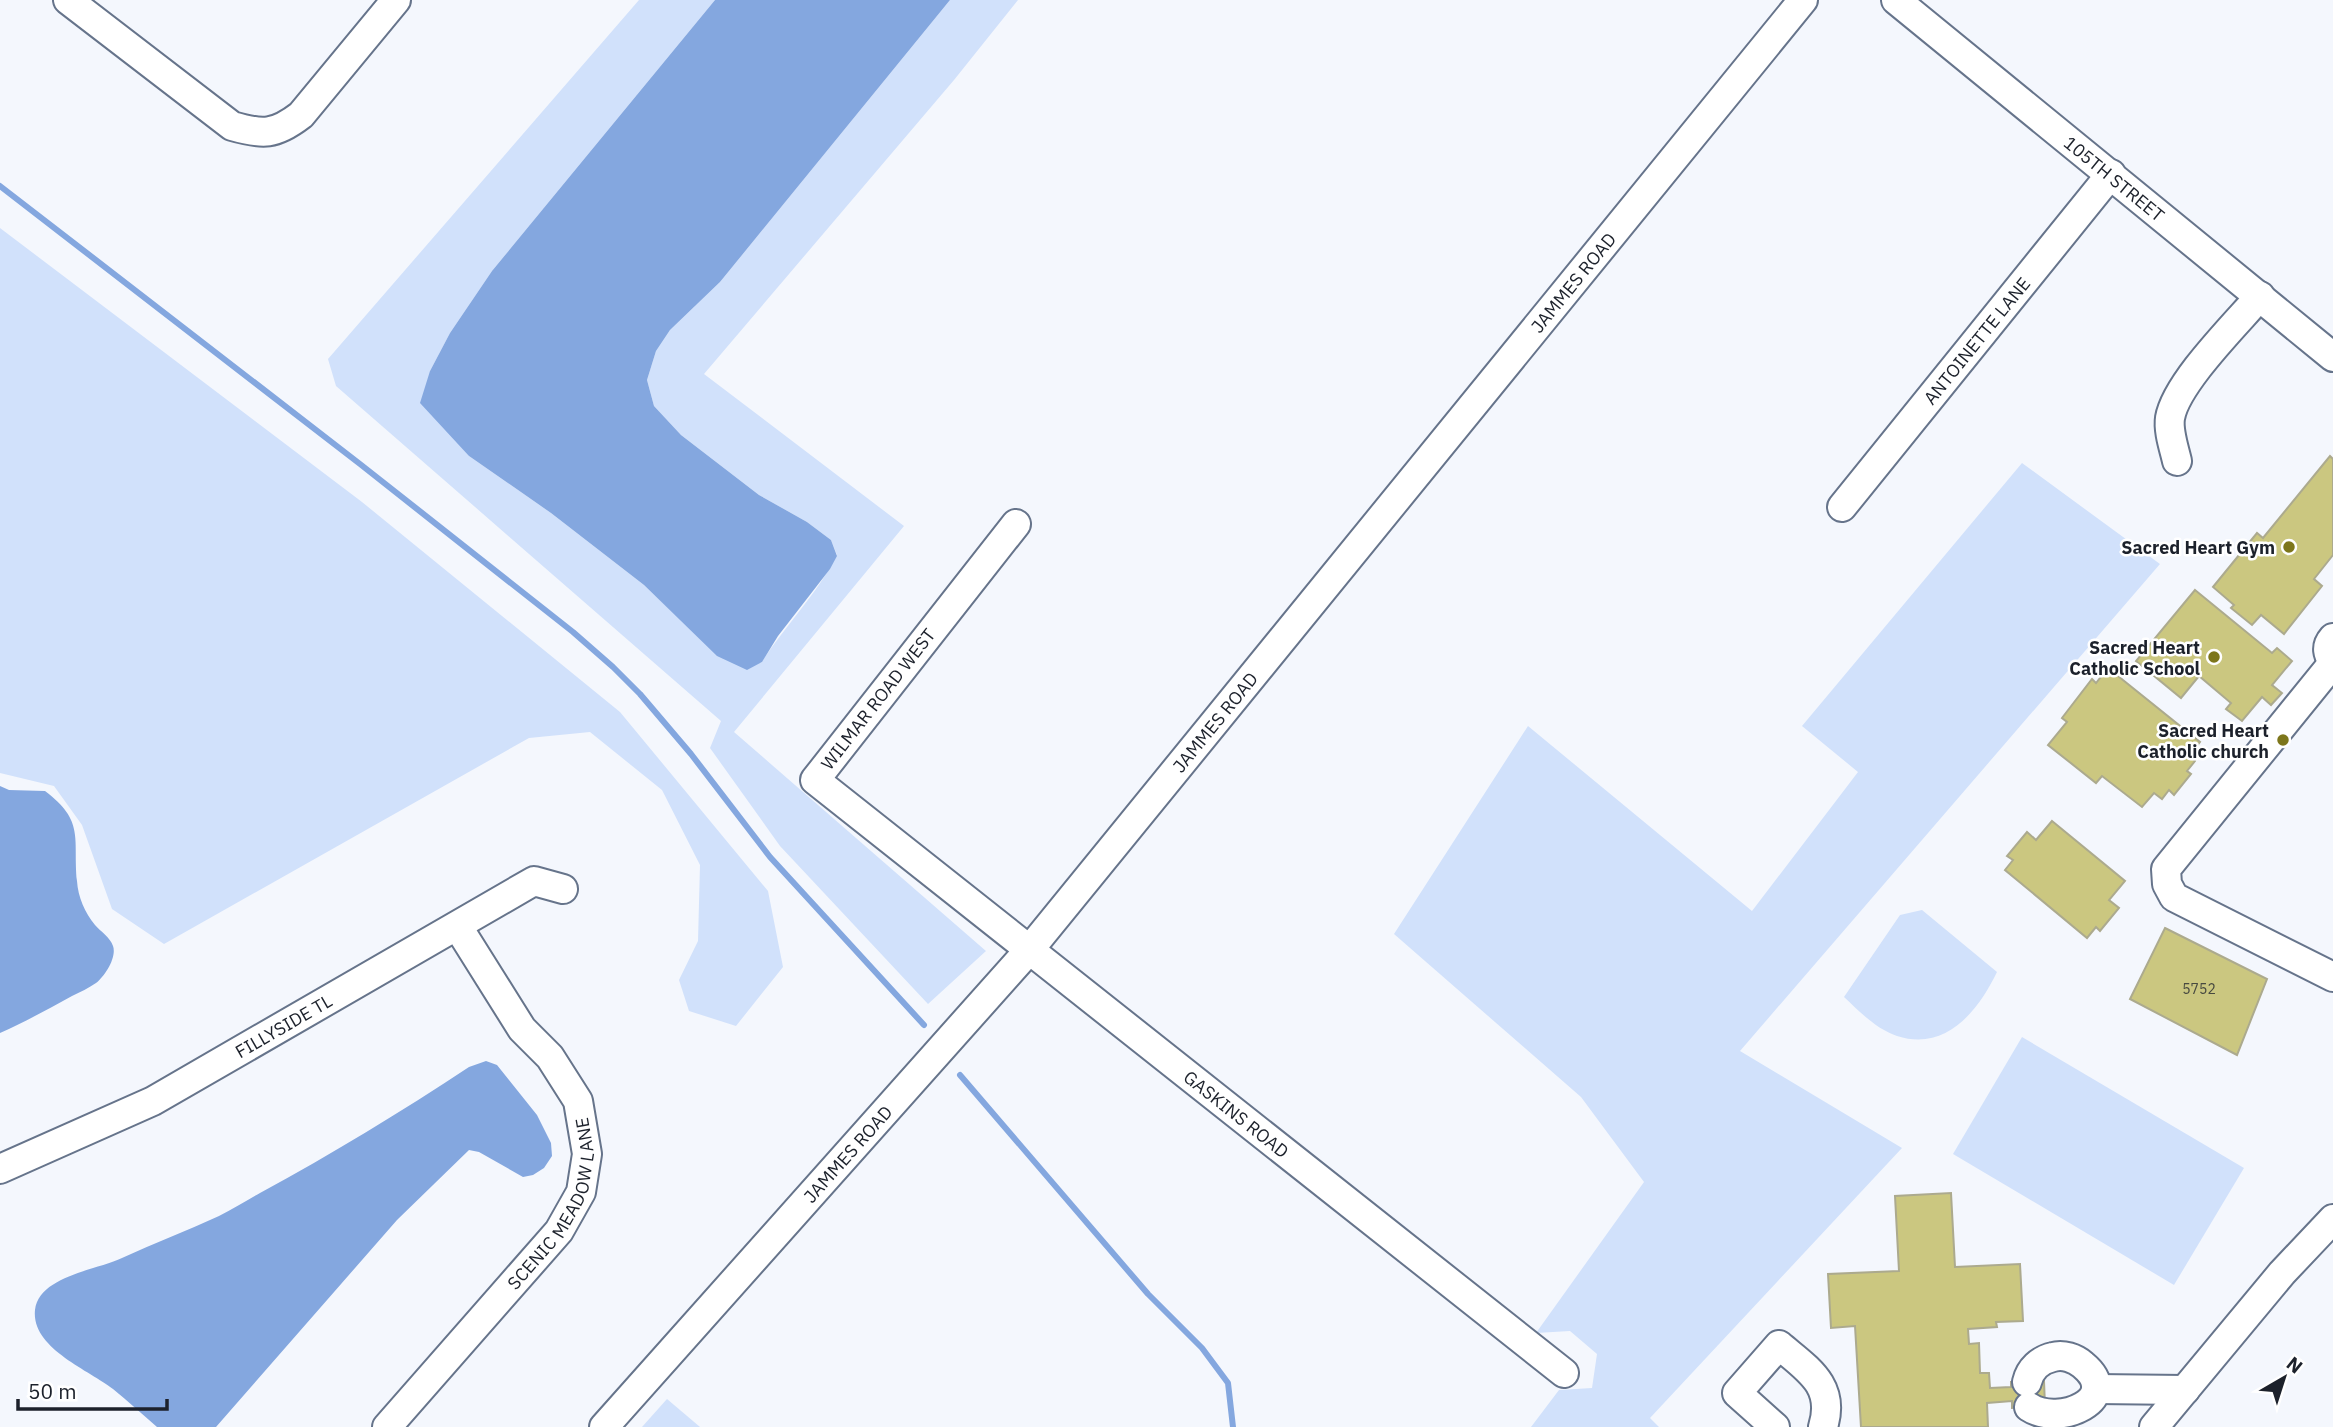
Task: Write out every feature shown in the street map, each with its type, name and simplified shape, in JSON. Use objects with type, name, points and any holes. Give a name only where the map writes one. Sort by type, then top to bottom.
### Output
[{"type":"street","points":[[68,0],[232,125],[254,132],[272,132],[286,126],[301,114],[396,0]]},
{"type":"street","name":"JAMMES ROAD","points":[[604,1427],[1030,948],[1803,0]]},
{"type":"street","name":"105TH STREET","points":[[1896,0],[2333,357]]},
{"type":"street","name":"ANTOINETTE LANE","points":[[1842,507],[2111,174]]},
{"type":"street","points":[[2176,461],[2170,419],[2179,396],[2197,370],[2260,296]]},
{"type":"street","name":"WILMAR ROAD WEST","points":[[909,854],[815,780],[1016,524]]},
{"type":"street","points":[[2333,638],[2327,652],[2333,663],[2166,869],[2167,884],[2174,897],[2333,977]]},
{"type":"street","name":"GASKINS ROAD","points":[[909,854],[1564,1373]]},
{"type":"street","name":"FILLYSIDE TL","points":[[0,1169],[153,1101],[534,881],[563,889]]},
{"type":"street","name":"SCENIC MEADOW LANE","points":[[387,1427],[559,1231],[581,1192],[587,1154],[578,1101],[550,1057],[522,1029],[458,927]]},
{"type":"street","points":[[2154,1427],[2282,1273],[2333,1219]]},
{"type":"street","points":[[1775,1427],[1737,1393],[1779,1345],[1820,1382],[1826,1411],[1823,1427]]},
{"type":"street","points":[[2055,1356],[2078,1361],[2087,1368],[2096,1389],[2095,1399],[2084,1417],[2066,1426],[2046,1423],[2037,1418],[2028,1394],[2035,1367],[2055,1356]]},
{"type":"street","points":[[2096,1389],[2185,1390]]},
{"type":"shaded area","points":[[639,0],[715,0],[492,271],[450,333],[430,371],[469,456],[551,513],[644,585],[717,655],[761,663],[820,583],[837,555],[831,540],[807,522],[759,495],[681,435],[654,406],[647,380],[656,351],[670,330],[720,282],[950,0],[1018,0],[954,80],[704,374],[904,526],[734,732],[986,951],[928,1004],[780,846],[710,748],[721,721],[336,386],[328,359]]},
{"type":"shaded area","points":[[0,228],[362,502],[620,712],[768,891],[783,967],[736,1026],[689,1011],[679,980],[698,941],[700,865],[662,790],[590,732],[529,738],[164,944],[112,909],[82,825],[54,786],[0,773]]},
{"type":"shaded area","points":[[2022,463],[2160,564],[1740,1051],[1902,1148],[1650,1418],[1659,1427],[1531,1427],[1559,1390],[1592,1388],[1597,1354],[1570,1331],[1536,1333],[1644,1182],[1581,1097],[1394,934],[1528,726],[1752,911],[1858,772],[1802,726]]},
{"type":"shaded area","points":[[1922,910],[1997,972],[1980,1001],[1958,1025],[1931,1038],[1915,1039],[1897,1036],[1882,1029],[1844,997],[1900,915]]},
{"type":"shaded area","points":[[2022,1037],[2244,1168],[2174,1285],[1953,1154]]},
{"type":"shaded area","points":[[667,1399],[700,1427],[642,1427]]},
{"type":"water","points":[[715,0],[950,0],[720,282],[670,330],[656,351],[647,380],[654,406],[681,435],[759,495],[807,522],[831,540],[837,556],[762,662],[747,670],[717,656],[644,585],[551,513],[469,456],[420,403],[430,371],[450,333],[492,271]]},
{"type":"water","points":[[0,786],[9,790],[45,791],[66,812],[72,821],[76,842],[80,899],[95,925],[110,940],[114,950],[109,966],[96,983],[0,1033]]},
{"type":"water","points":[[486,1061],[497,1065],[537,1115],[551,1143],[552,1156],[544,1168],[533,1175],[523,1177],[479,1152],[469,1150],[397,1220],[216,1427],[157,1427],[113,1389],[64,1357],[42,1336],[36,1324],[35,1310],[39,1298],[58,1282],[219,1216],[340,1148],[469,1067]]},
{"type":"building","name":"Sacred Heart Gym","points":[[2330,456],[2333,459],[2333,555],[2314,579],[2322,586],[2284,634],[2261,615],[2252,625],[2231,608],[2234,605],[2213,587],[2257,533],[2263,538]]},
{"type":"building","name":"Sacred Heart Catholic School","points":[[2195,590],[2272,653],[2277,648],[2292,661],[2272,685],[2282,693],[2271,705],[2262,697],[2242,721],[2226,709],[2231,703],[2199,676],[2181,698],[2136,661]]},
{"type":"building","points":[[2108,668],[2200,742],[2189,756],[2195,761],[2187,771],[2191,774],[2174,795],[2169,790],[2162,799],[2154,793],[2142,807],[2102,776],[2096,783],[2048,745],[2067,722],[2062,718],[2092,679],[2096,683]]},
{"type":"building","points":[[2052,821],[2125,881],[2109,900],[2119,908],[2100,931],[2096,927],[2087,938],[2005,870],[2013,860],[2007,856],[2027,832],[2036,840]]},
{"type":"building","points":[[2165,928],[2267,979],[2237,1055],[2130,999]]},
{"type":"building","points":[[1951,1193],[1955,1267],[2020,1264],[2023,1321],[1996,1322],[1997,1327],[1968,1329],[1969,1344],[1979,1343],[1980,1373],[1989,1373],[1990,1388],[2011,1387],[2011,1382],[2044,1381],[2045,1406],[2012,1408],[2012,1401],[1987,1403],[1988,1427],[1861,1427],[1855,1326],[1831,1328],[1828,1274],[1899,1271],[1895,1196]]},
{"type":"waterway","points":[[0,186],[360,464],[573,632],[613,667],[691,754],[770,857],[924,1025]]},
{"type":"waterway","points":[[960,1075],[1148,1294],[1202,1348],[1228,1383],[1233,1427]]},
{"type":"place","name":"Sacred Heart Gym","points":[[2289,547]]},
{"type":"place","name":"Sacred Heart Catholic School","points":[[2214,657]]},
{"type":"place","name":"Sacred Heart Catholic church","points":[[2283,740]]}]
